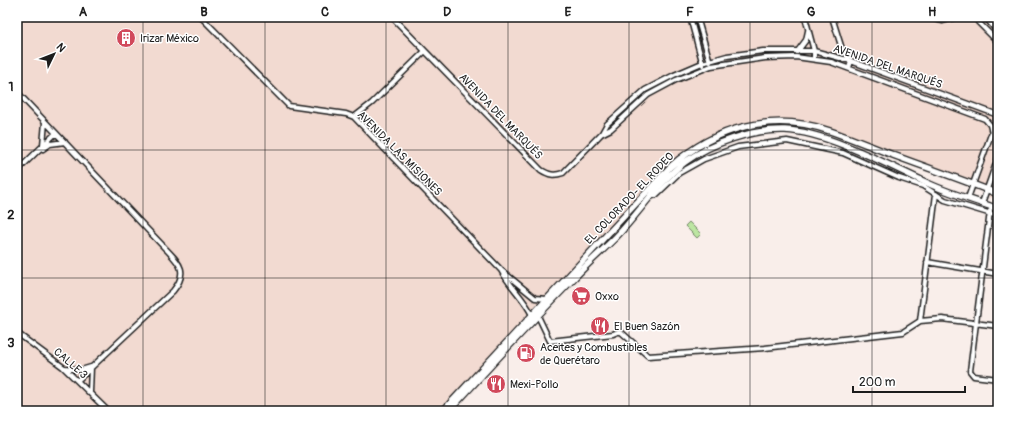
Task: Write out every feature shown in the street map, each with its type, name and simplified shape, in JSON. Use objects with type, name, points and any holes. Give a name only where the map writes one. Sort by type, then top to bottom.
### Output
[{"type":"main road","name":"EL COLORADO- EL RODEO","points":[[445,410],[670,167],[684,155],[731,129],[758,123],[784,122],[829,130],[998,194]]},
{"type":"main road","name":"EL COLORADO- EL RODEO","points":[[445,410],[617,236],[668,178],[686,161],[704,151],[735,138],[760,132],[778,131],[811,135],[873,158],[936,186],[998,209]]},
{"type":"street","name":"AVENIDA LAS MISIONES","points":[[200,17],[289,106],[346,114],[354,117],[501,270],[535,298],[547,299]]},
{"type":"street","name":"AVENIDA DEL MARQUÉS","points":[[392,17],[541,170],[548,175],[563,173],[602,133],[607,124],[625,106],[645,90],[702,62],[727,56],[756,52],[797,50],[814,51],[851,61],[998,115]]},
{"type":"street","points":[[690,17],[704,68]]},
{"type":"street","points":[[697,17],[711,66]]},
{"type":"street","points":[[805,17],[814,51],[814,58]]},
{"type":"street","points":[[832,17],[839,42],[851,61],[850,68]]},
{"type":"street","points":[[927,17],[943,21],[957,17]]},
{"type":"street","points":[[976,17],[978,22],[998,42]]},
{"type":"street","points":[[984,17],[998,32]]},
{"type":"street","points":[[796,57],[797,50],[806,40],[808,30]]},
{"type":"street","points":[[354,117],[372,103],[425,51]]},
{"type":"street","points":[[776,58],[777,51]]},
{"type":"street","points":[[756,52],[756,59]]},
{"type":"street","name":"AVENIDA DEL MARQUÉS","points":[[602,133],[611,129],[643,99],[665,86],[704,68],[756,59],[796,57],[814,58],[850,68],[985,119],[990,125],[992,132]]},
{"type":"street","points":[[870,76],[873,70]]},
{"type":"street","points":[[662,81],[665,86]]},
{"type":"street","points":[[916,93],[918,86]]},
{"type":"street","points":[[17,92],[178,262],[182,270],[179,283],[173,291],[78,380]]},
{"type":"street","points":[[948,105],[950,98]]},
{"type":"street","points":[[968,198],[998,115]]},
{"type":"street","points":[[43,146],[45,122]]},
{"type":"street","points":[[992,132],[998,135]]},
{"type":"street","points":[[17,171],[56,133]]},
{"type":"street","points":[[650,198],[656,195],[679,173],[704,159],[738,147],[776,141],[837,150],[923,186],[945,200],[998,216]]},
{"type":"street","points":[[37,152],[50,144],[65,142]]},
{"type":"street","points":[[982,203],[998,158]]},
{"type":"street","points":[[923,186],[936,186]]},
{"type":"street","points":[[920,321],[936,194]]},
{"type":"street","points":[[991,207],[989,213],[983,273],[970,371],[974,376],[998,379]]},
{"type":"street","points":[[927,262],[983,273],[998,274]]},
{"type":"street","name":"AVENIDA LAS MISIONES","points":[[501,270],[506,279],[520,294],[532,316]]},
{"type":"street","points":[[538,316],[550,341],[612,334],[620,331],[648,356],[765,348],[903,332],[920,321],[942,319],[976,322],[998,326]]},
{"type":"street","name":"CALLE 3","points":[[17,333],[63,367],[107,410]]},
{"type":"street","points":[[63,367],[75,370],[91,367]]},
{"type":"street","points":[[90,392],[91,367]]},
{"type":"shaded area","points":[[17,17],[998,17],[998,200],[989,197],[987,189],[808,126],[784,122],[731,129],[684,155],[442,411],[17,411]]},
{"type":"green space","points":[[689,222],[701,234],[697,238],[685,226]]},
{"type":"place","name":"Irizar México","points":[[126,38]]},
{"type":"place","name":"Oxxo","points":[[581,296]]},
{"type":"place","name":"El Buen Sazón","points":[[600,326]]},
{"type":"place","name":"Aceites y Combustibles de Querétaro","points":[[526,353]]},
{"type":"place","name":"Mexi-Pollo","points":[[496,384]]}]
